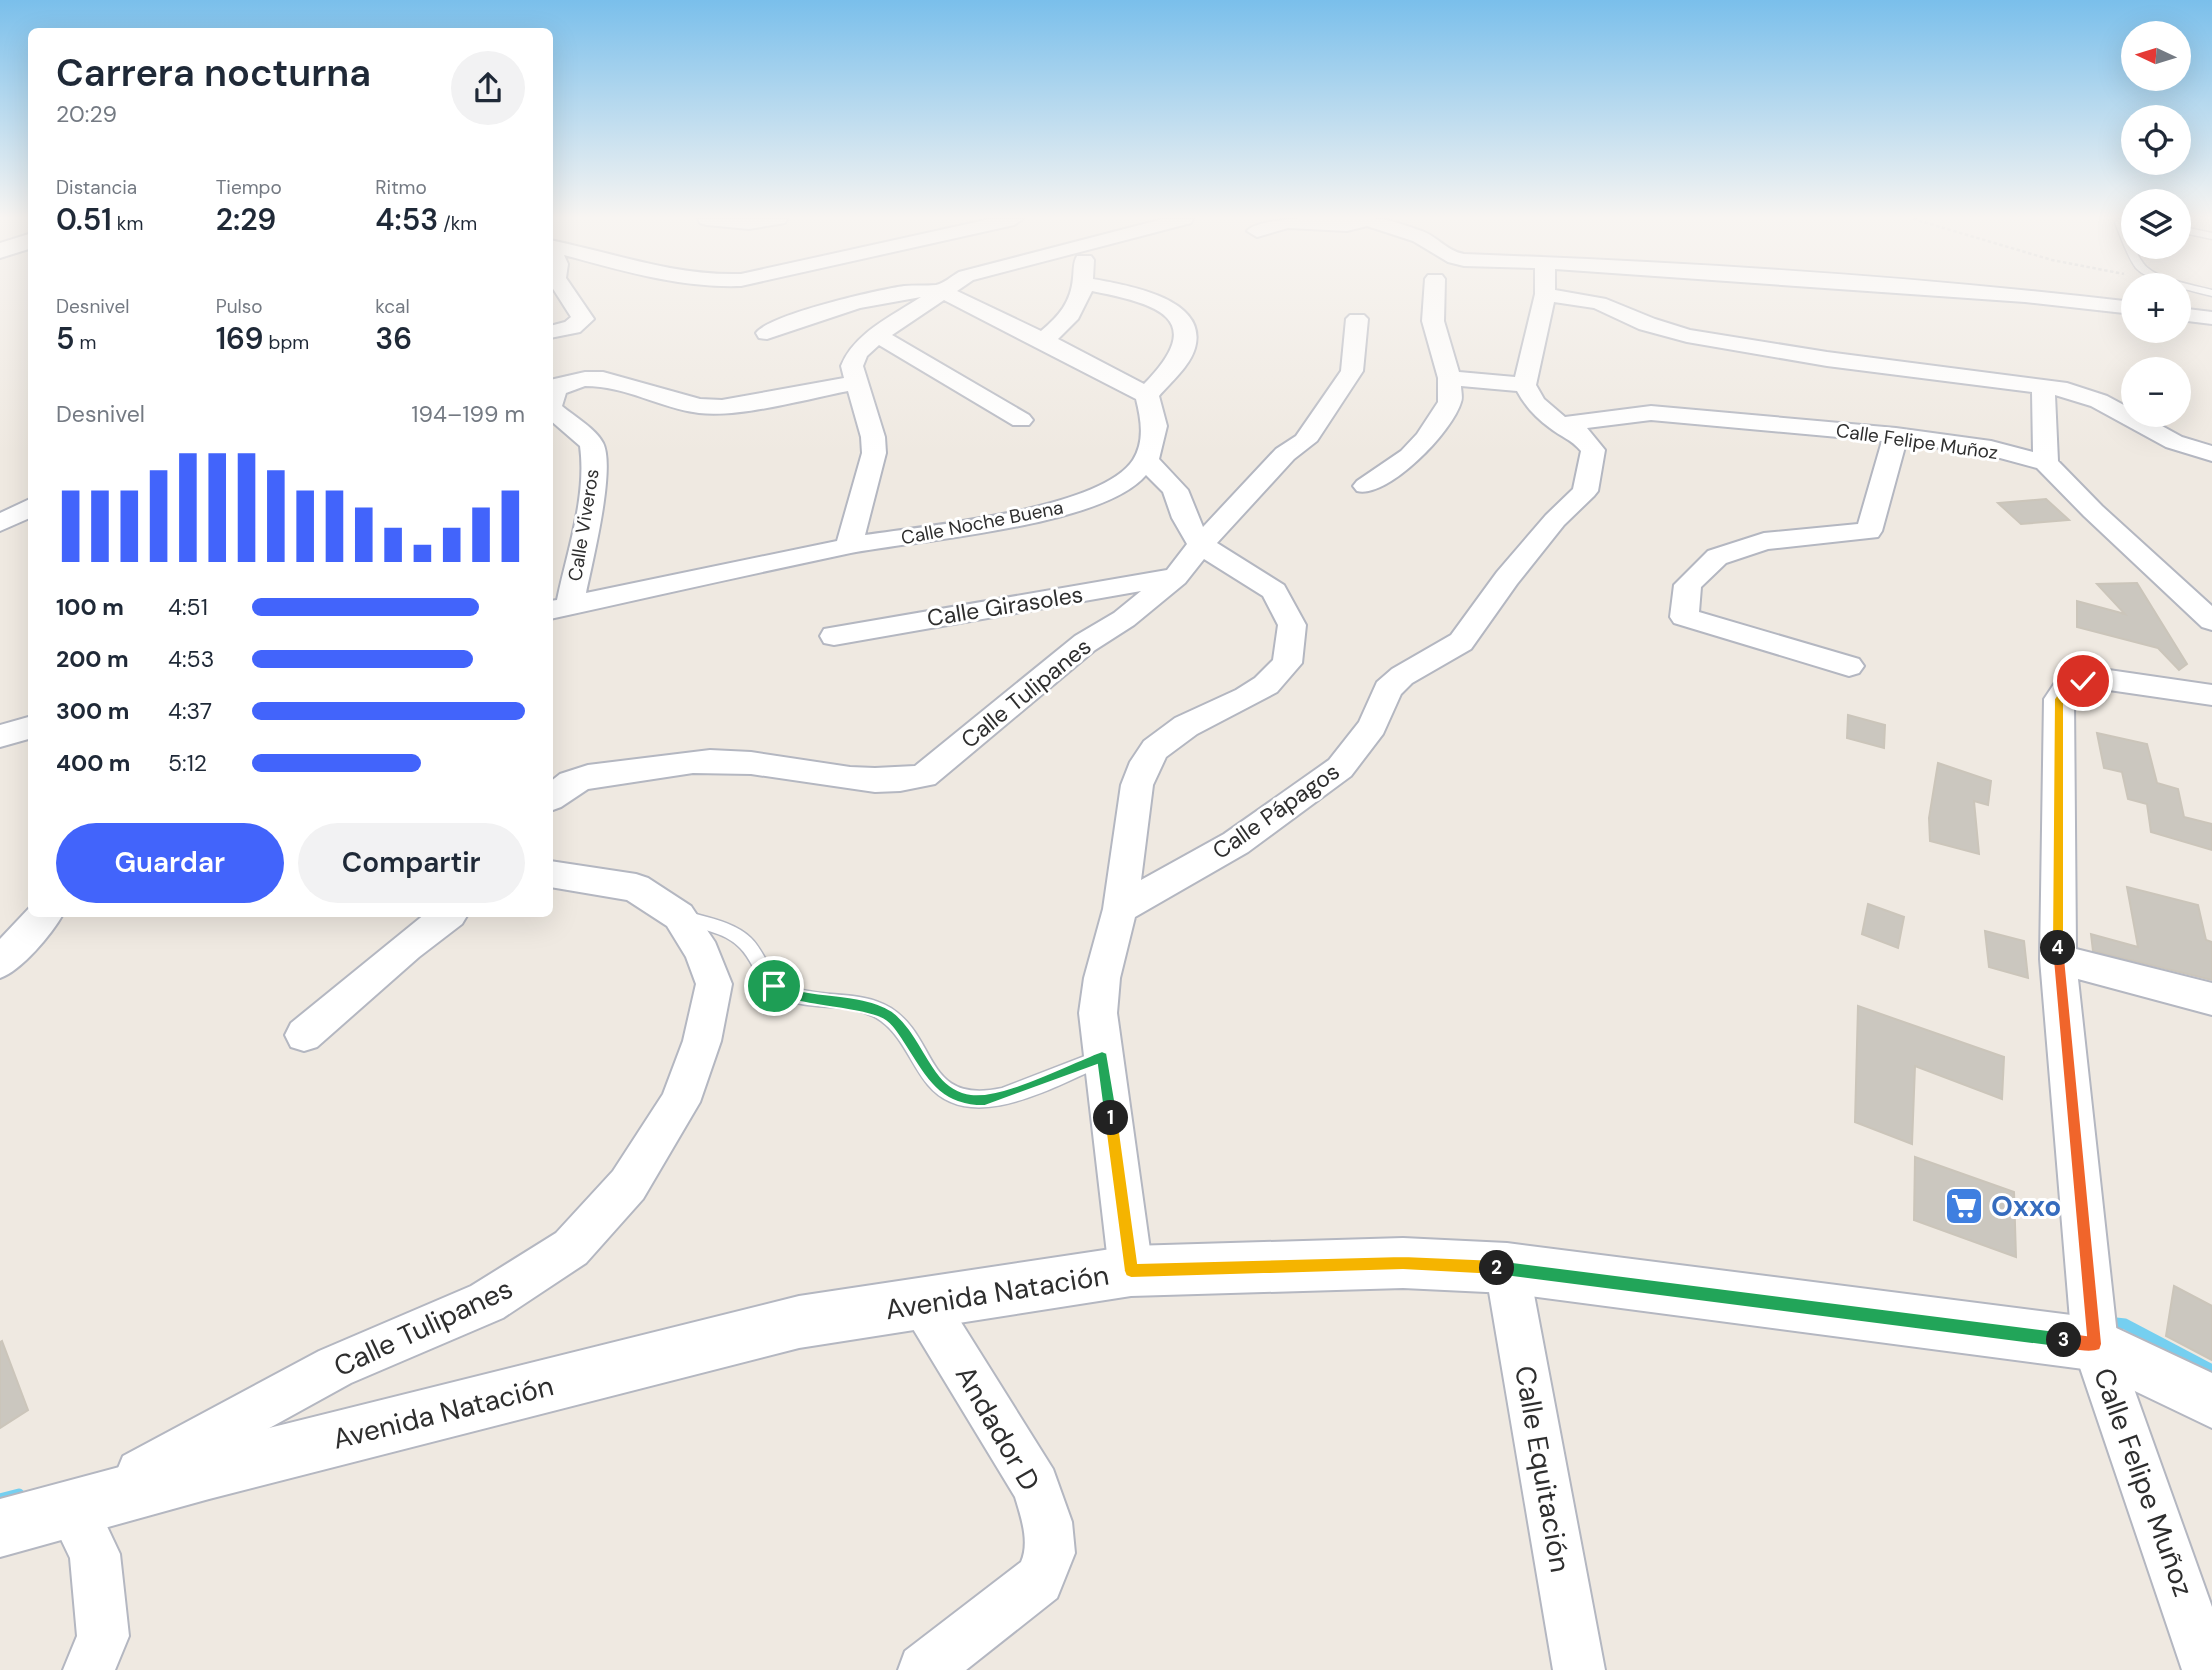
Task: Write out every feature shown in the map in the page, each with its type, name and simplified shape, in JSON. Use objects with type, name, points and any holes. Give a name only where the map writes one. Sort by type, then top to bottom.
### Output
[{"type":"street","points":[[553,330],[572,327],[583,319],[568,297]]},
{"type":"street","points":[[767,333],[809,316],[888,297]]},
{"type":"street","points":[[849,546],[874,453],[873,437],[852,366],[857,353],[877,335],[933,297]]},
{"type":"street","points":[[950,297],[1044,341],[1147,395],[1155,426],[1146,460],[1175,490],[1185,518],[1201,545],[1274,591],[1292,625],[1287,663],[1266,685],[1186,726],[1155,749],[1146,762],[1137,785],[1120,909],[1099,995],[1102,1057],[1131,1271]]},
{"type":"street","points":[[1044,341],[1072,316],[1079,297]]},
{"type":"street","points":[[1147,395],[1184,347],[1185,327],[1164,297]]},
{"type":"street","points":[[1366,486],[1393,470],[1426,439],[1450,402],[1449,378],[1433,321],[1434,297]]},
{"type":"street","points":[[1449,378],[1525,385],[1544,297]]},
{"type":"street","points":[[1563,297],[1599,303],[1647,324],[1687,336],[1826,359],[2043,386],[2086,394],[2174,442],[2212,454]]},
{"type":"street","points":[[2033,297],[2121,308]]},
{"type":"street","points":[[2191,315],[2212,318]]},
{"type":"street","name":"Calle Tulipanes","points":[[553,797],[571,782],[588,777],[699,762],[726,761],[870,779],[905,780],[924,776],[1084,643],[1124,619],[1175,577],[1285,454],[1305,441],[1352,371],[1357,319]]},
{"type":"street","points":[[877,335],[1021,420]]},
{"type":"street","points":[[557,386],[585,379],[603,379],[698,407],[722,407],[856,383]]},
{"type":"street","name":"Calle Pápagos","points":[[1120,909],[1236,843],[1340,768],[1372,726],[1388,689],[1402,676],[1461,642],[1539,539],[1585,491],[1593,450],[1580,434],[1559,425],[1529,397],[1525,385]]},
{"type":"street","points":[[2043,386],[2046,463],[2093,511],[2212,621]]},
{"type":"street","name":"Calle Viveros","points":[[553,411],[592,444],[594,452],[592,482],[560,608]]},
{"type":"street","name":"Calle Felipe Muñoz","points":[[1559,425],[1651,413],[1896,435],[1991,448],[2046,463]]},
{"type":"street","points":[[1849,666],[1684,617],[1688,585],[1717,557],[1764,541],[1869,531],[1896,435]]},
{"type":"street","name":"Calle Noche Buena","points":[[560,608],[849,546],[1040,514],[1110,489],[1133,475],[1146,460]]},
{"type":"street","points":[[0,523],[28,508]]},
{"type":"street","name":"Calle Girasoles","points":[[834,636],[1175,577]]},
{"type":"street","name":"Calle Felipe Muñoz","points":[[2208,1670],[2095,1344],[2058,959],[2059,699],[2069,685],[2102,678],[2212,695]]},
{"type":"street","name":"Calle Tulipanes","points":[[72,1510],[335,1367],[487,1303],[571,1248],[628,1185],[680,1102],[702,1041],[714,984],[702,952],[679,916],[636,888],[553,874]]},
{"type":"street","points":[[0,963],[42,917]]},
{"type":"street","points":[[304,1035],[406,947],[446,917]]},
{"type":"street","points":[[2058,959],[2212,999]]},
{"type":"street","name":"Avenida Natación","points":[[4,1529],[209,1471],[799,1322],[1131,1271],[1403,1263],[1507,1268],[2095,1344],[2212,1401]]},
{"type":"street","name":"Calle Equitación","points":[[1507,1268],[1579,1670]]},
{"type":"street","name":"Andador D","points":[[923,1303],[1036,1486],[1047,1522],[1050,1553],[1039,1580],[924,1670]]},
{"type":"street","points":[[72,1510],[95,1554],[103,1636],[89,1670]]},
{"type":"lane","points":[[679,916],[730,933],[744,942],[774,986],[790,994],[853,1004],[887,1014],[897,1024],[937,1082],[953,1095],[970,1101],[985,1100],[1045,1080],[1102,1057]]},
{"type":"building","points":[[2046,499],[2069,520],[2021,524],[1998,503]]},
{"type":"building","points":[[2137,583],[2187,664],[2179,670],[2158,648],[2077,627],[2077,601],[2125,614],[2097,584]]},
{"type":"building","points":[[1848,715],[1885,725],[1884,748],[1847,738]]},
{"type":"building","points":[[2097,733],[2147,744],[2157,783],[2178,789],[2184,817],[2212,824],[2212,850],[2151,832],[2147,804],[2128,799],[2122,772],[2104,768]]},
{"type":"building","points":[[1938,763],[1991,781],[1988,805],[1974,801],[1979,854],[1930,841],[1929,818]]},
{"type":"building","points":[[2127,887],[2198,905],[2206,940],[2212,942],[2212,980],[2093,951],[2091,934],[2138,947]]},
{"type":"building","points":[[1868,904],[1904,917],[1898,948],[1862,934]]},
{"type":"building","points":[[1985,931],[2024,941],[2028,978],[1989,967]]},
{"type":"building","points":[[1858,1006],[2004,1057],[2002,1099],[1915,1066],[1912,1144],[1855,1122]]},
{"type":"building","name":"Oxxo","points":[[1915,1157],[2014,1192],[2016,1257],[1914,1220]]},
{"type":"building","points":[[2174,1286],[2212,1306],[2212,1360],[2166,1336]]},
{"type":"building","points":[[2,1341],[28,1410],[0,1428],[0,1342]]},
{"type":"waterway","points":[[2107,1322],[2125,1324],[2212,1370]]},
{"type":"waterway","points":[[0,1499],[19,1494]]},
{"type":"place","name":"Oxxo","points":[[1964,1206]]},
{"type":"route","points":[[774,986],[790,994],[873,1008],[887,1014],[897,1024],[937,1082],[953,1095],[970,1101],[1014,1092],[1102,1057],[1131,1271],[1403,1263],[1507,1268],[2095,1344],[2058,959],[2059,699],[2069,685],[2083,681]]}]
